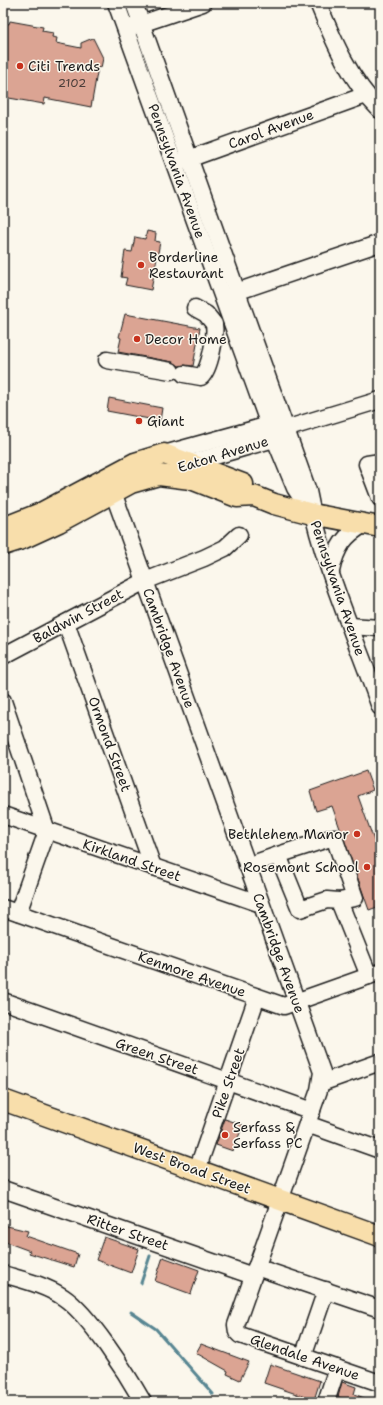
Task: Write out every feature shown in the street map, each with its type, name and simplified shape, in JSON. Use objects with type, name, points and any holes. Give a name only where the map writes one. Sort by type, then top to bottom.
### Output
[{"type":"main road","points":[[3,528],[41,513],[135,463],[164,454],[246,485],[254,496]]},
{"type":"main road","points":[[3,545],[22,539],[59,522],[131,483],[159,475],[191,479],[238,497],[254,496],[274,504],[312,514],[372,525]]},
{"type":"main road","name":"West Broad Street","points":[[3,1100],[380,1236]]},
{"type":"street","name":"Pennsylvania Avenue","points":[[116,3],[125,30],[182,161],[236,292],[276,431]]},
{"type":"street","name":"Pennsylvania Avenue","points":[[134,3],[142,24],[182,161],[276,431],[308,491],[312,514],[331,571],[379,703]]},
{"type":"street","points":[[125,30],[203,3]]},
{"type":"street","points":[[318,3],[341,56],[366,95],[380,110]]},
{"type":"street","name":"Carol Avenue","points":[[182,161],[366,95]]},
{"type":"street","points":[[236,292],[380,243]]},
{"type":"street","points":[[107,360],[201,376],[206,370],[209,361],[214,324],[206,314],[195,308]]},
{"type":"street","name":"Eaton Avenue","points":[[159,475],[276,431],[380,400]]},
{"type":"street","name":"Eaton Avenue","points":[[164,454],[276,431]]},
{"type":"street","points":[[373,463],[380,498]]},
{"type":"street","name":"Cambridge Avenue","points":[[113,492],[296,1002],[320,1064],[321,1083],[236,1325]]},
{"type":"street","points":[[331,571],[339,545],[350,533],[372,525]]},
{"type":"street","name":"Baldwin Street","points":[[3,656],[145,581],[225,548],[239,535]]},
{"type":"street","points":[[3,554],[22,539]]},
{"type":"street","name":"Ormond Street","points":[[66,623],[153,867]]},
{"type":"street","points":[[350,626],[380,628]]},
{"type":"street","points":[[3,701],[47,831],[10,911]]},
{"type":"street","name":"Kirkland Street","points":[[3,815],[261,904]]},
{"type":"street","points":[[247,866],[278,855],[334,837],[355,898],[339,901],[328,900],[300,909],[278,855]]},
{"type":"street","points":[[339,901],[375,974]]},
{"type":"street","name":"Kenmore Avenue","points":[[10,911],[284,1006],[375,974]]},
{"type":"street","name":"Pike Street","points":[[197,1170],[229,1083],[257,997]]},
{"type":"street","name":"Green Street","points":[[3,1001],[222,1079],[380,1150]]},
{"type":"street","points":[[321,1083],[380,1062]]},
{"type":"street","name":"Ritter Street","points":[[3,1189],[255,1271],[326,1290],[380,1309]]},
{"type":"street","points":[[3,1274],[37,1285],[64,1297],[82,1313],[143,1402]]},
{"type":"street","points":[[303,1357],[326,1290]]},
{"type":"street","name":"Glendale Avenue","points":[[236,1325],[237,1332],[240,1335],[380,1383]]},
{"type":"street","points":[[326,1402],[337,1368]]},
{"type":"building","points":[[10,21],[43,27],[42,31],[53,33],[52,37],[57,38],[56,43],[81,48],[81,43],[93,38],[103,58],[101,68],[98,67],[91,107],[45,98],[44,104],[3,97],[3,23],[9,24]]},
{"type":"building","points":[[147,231],[156,233],[155,241],[160,242],[151,290],[125,285],[127,278],[121,277],[125,251],[132,252],[135,237],[145,239]]},
{"type":"building","points":[[125,314],[200,328],[193,366],[179,366],[173,362],[118,352],[121,338],[119,337]]},
{"type":"building","points":[[109,398],[162,408],[160,421],[107,411]]},
{"type":"building","name":"Bethlehem Manor","points":[[366,771],[373,790],[358,796],[380,857],[380,906],[369,910],[332,806],[316,811],[310,791]]},
{"type":"building","points":[[225,1119],[243,1125],[233,1151],[216,1145]]},
{"type":"building","points":[[3,1225],[28,1231],[26,1236],[78,1254],[74,1267],[29,1253],[30,1251],[3,1241]]},
{"type":"building","points":[[104,1237],[139,1249],[131,1273],[96,1260]]},
{"type":"building","points":[[163,1257],[199,1270],[191,1294],[155,1281]]},
{"type":"building","points":[[201,1344],[249,1362],[240,1380],[227,1374],[228,1371],[196,1353]]},
{"type":"building","points":[[270,1364],[320,1381],[314,1400],[264,1383]]},
{"type":"building","points":[[342,1382],[356,1387],[354,1394],[374,1402],[352,1402],[338,1397]]},
{"type":"waterway","points":[[141,1283],[150,1256]]},
{"type":"waterway","points":[[131,1312],[156,1329],[213,1394]]},
{"type":"place","name":"Citi Trends","points":[[20,66]]},
{"type":"place","name":"Borderline Restaurant","points":[[141,265]]},
{"type":"place","name":"Decor Home","points":[[137,339]]},
{"type":"place","name":"Giant","points":[[139,421]]},
{"type":"place","name":"Bethlehem Manor","points":[[357,834]]},
{"type":"place","name":"Rosemont School","points":[[367,867]]},
{"type":"place","name":"Serfass & Serfass PC","points":[[225,1135]]}]
